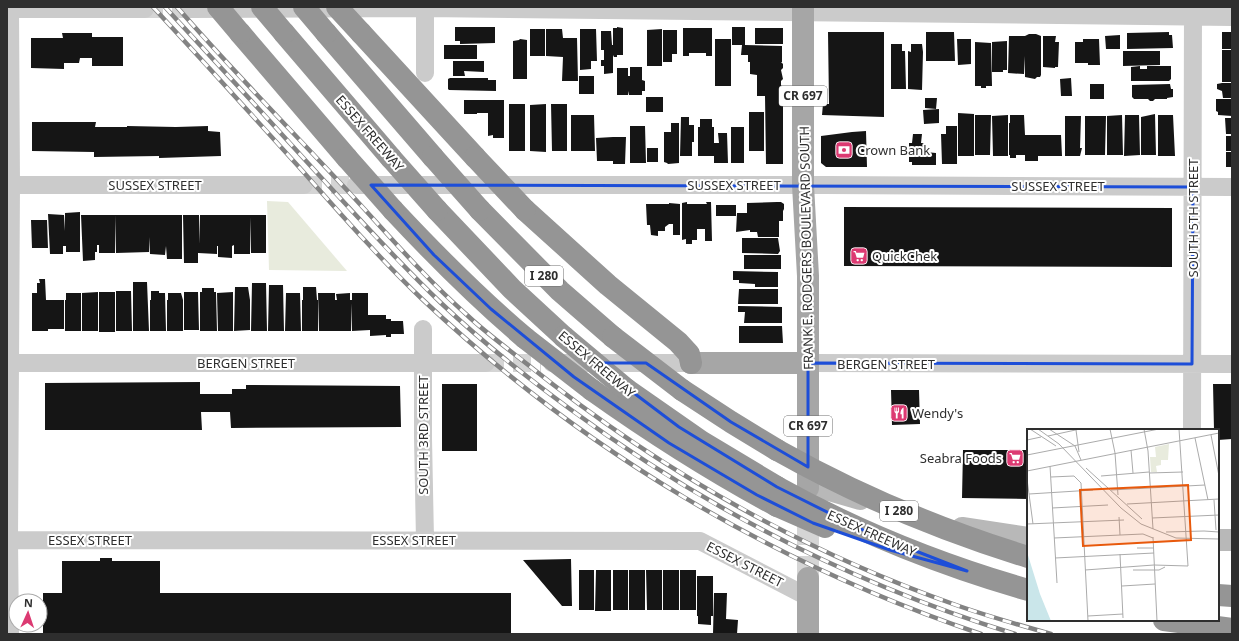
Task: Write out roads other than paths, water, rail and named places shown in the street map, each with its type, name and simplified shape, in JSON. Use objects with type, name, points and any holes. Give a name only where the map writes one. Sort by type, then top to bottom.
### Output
[{"type":"highway","points":[[218,7],[393,210],[449,269],[491,309],[525,338],[592,390],[669,443],[715,471],[777,496]]},
{"type":"highway","name":"ESSEX FREEWAY","points":[[262,7],[437,210],[512,289],[564,337],[626,389],[777,496],[819,509],[917,553],[967,571],[1027,590]]},
{"type":"highway","name":"I 280","points":[[304,7],[433,158],[480,210],[560,291],[613,337],[682,390],[777,450],[844,486],[900,512],[1027,557]]},
{"type":"highway","points":[[337,7],[474,157],[525,210],[608,285],[682,345],[689,354],[691,363]]},
{"type":"highway","points":[[1219,595],[1232,596]]},
{"type":"highway","points":[[1172,621],[1232,629]]},
{"type":"main road","name":"FRANK E. RODGERS BOULEVARD SOUTH","points":[[803,9],[803,185],[808,276],[808,488]]},
{"type":"main road","name":"BERGEN STREET","points":[[691,363],[808,363]]},
{"type":"main road","points":[[808,588],[808,634]]},
{"type":"street","points":[[425,8],[425,73]]},
{"type":"street","points":[[10,634],[8,540],[9,9],[145,9]]},
{"type":"street","points":[[190,9],[803,9],[1193,12],[1232,17]]},
{"type":"street","name":"SOUTH 5TH STREET","points":[[1192,429],[1193,12]]},
{"type":"street","name":"SUSSEX STREET","points":[[9,185],[304,185]]},
{"type":"street","name":"SUSSEX STREET","points":[[356,185],[1232,187]]},
{"type":"street","name":"SOUTH 3RD STREET","points":[[423,329],[422,363],[425,540]]},
{"type":"street","name":"BERGEN STREET","points":[[9,363],[486,363]]},
{"type":"street","name":"BERGEN STREET","points":[[541,363],[691,363]]},
{"type":"street","name":"BERGEN STREET","points":[[808,363],[1232,364]]},
{"type":"street","points":[[808,488],[823,489],[841,493],[954,526],[1027,538]]},
{"type":"street","name":"ESSEX STREET","points":[[8,540],[700,541],[808,588]]},
{"type":"street","points":[[1219,540],[1232,540]]},
{"type":"street","points":[[1192,621],[1192,634]]},
{"type":"tunnel","points":[[145,9],[190,9]]},
{"type":"tunnel","points":[[304,185],[356,185]]},
{"type":"tunnel","points":[[486,363],[541,363]]},
{"type":"tunnel","points":[[808,501],[808,578]]},
{"type":"railway","points":[[153,7],[390,267],[422,299],[483,354],[548,405],[614,453],[684,497],[755,537],[828,573],[904,606],[981,634]]},
{"type":"railway","points":[[165,7],[356,216],[424,286],[488,345],[570,409],[674,479],[728,511],[783,540],[896,592],[1015,634]]},
{"type":"railway","points":[[177,7],[239,76],[435,285],[482,328],[576,402],[678,471],[785,532],[841,559],[898,583],[968,609],[1051,634]]},
{"type":"place","name":"Crown Bank","points":[[844,150]]},
{"type":"place","name":"QuickChek","points":[[859,256]]},
{"type":"place","name":"Wendy's","points":[[899,413]]},
{"type":"place","name":"Seabra Foods","points":[[1015,458]]}]
